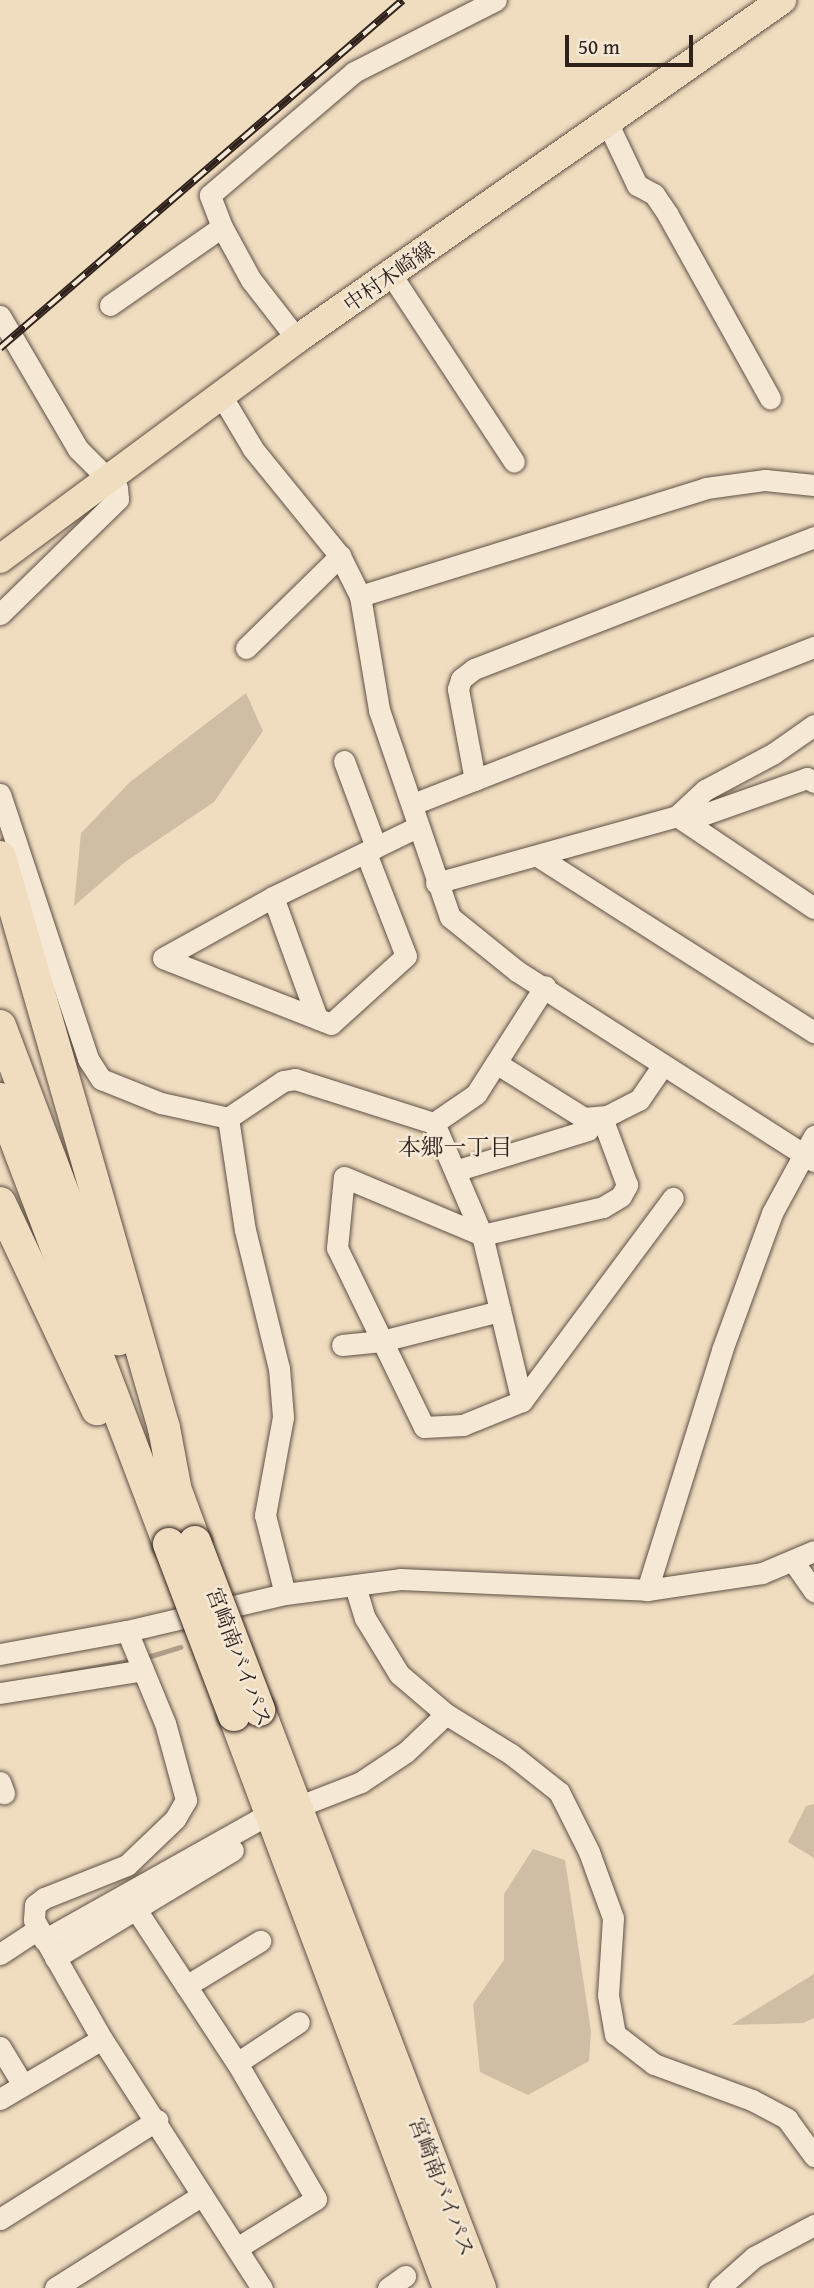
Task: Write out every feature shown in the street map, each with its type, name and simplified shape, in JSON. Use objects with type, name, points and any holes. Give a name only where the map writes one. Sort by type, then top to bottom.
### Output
[{"type":"highway","points":[[0,857],[164,1427],[162,1490]]},
{"type":"highway","name":"宮崎南バイパス","points":[[0,1026],[162,1490],[246,1713],[480,2288]]},
{"type":"highway","name":"宮崎南バイパス","points":[[0,1099],[162,1490]]},
{"type":"highway","points":[[0,1203],[99,1414],[162,1490]]},
{"type":"highway","name":"宮崎南バイパス","points":[[284,1810],[449,2288]]},
{"type":"main road","name":"中村木崎線","points":[[0,559],[297,339],[392,276],[782,0]]},
{"type":"street","points":[[297,339],[251,280],[222,227],[210,195],[288,124],[354,72],[496,0]]},
{"type":"street","points":[[607,122],[637,185],[654,194],[668,215],[770,398]]},
{"type":"street","points":[[110,305],[222,227]]},
{"type":"street","points":[[392,276],[514,462]]},
{"type":"street","points":[[0,316],[78,449],[117,488],[118,499],[0,614]]},
{"type":"street","points":[[221,395],[253,449],[340,556],[360,596],[379,710],[413,804],[436,883],[450,917],[491,952],[663,1065],[810,1150],[772,1213],[722,1350],[647,1590]]},
{"type":"street","points":[[360,596],[706,488],[765,480],[814,485]]},
{"type":"street","points":[[475,780],[458,690],[468,674],[814,537]]},
{"type":"street","points":[[246,648],[340,556]]},
{"type":"street","points":[[413,804],[814,647]]},
{"type":"street","points":[[681,819],[705,790],[774,753],[814,725]]},
{"type":"street","points":[[344,761],[371,850],[406,956],[331,1024],[163,958],[273,897],[371,850],[418,827]]},
{"type":"street","points":[[436,883],[681,819],[807,778],[814,782]]},
{"type":"street","points":[[0,794],[78,1034],[101,1079],[161,1103],[228,1118],[282,1081],[295,1079],[434,1123],[458,1170],[482,1236],[522,1401]]},
{"type":"street","points":[[681,819],[814,908]]},
{"type":"street","points":[[539,857],[814,1032]]},
{"type":"street","points":[[273,897],[317,1018]]},
{"type":"street","points":[[434,1123],[476,1094],[545,986]]},
{"type":"street","points":[[496,1063],[584,1118],[607,1116],[639,1100],[663,1065]]},
{"type":"street","points":[[228,1118],[245,1230],[279,1368],[283,1417],[265,1515],[285,1594]]},
{"type":"street","points":[[458,1170],[596,1126],[627,1185],[621,1196],[603,1207],[482,1236],[344,1177],[337,1248],[424,1427],[463,1425],[522,1401],[673,1198]]},
{"type":"street","points":[[342,1345],[382,1341],[500,1311]]},
{"type":"street","points":[[281,1398],[296,1381]]},
{"type":"street","points":[[0,1654],[127,1631],[285,1594],[433,1578],[647,1590],[762,1573],[808,1556],[814,1591]]},
{"type":"street","points":[[355,1586],[365,1618],[399,1674],[446,1714],[511,1754],[559,1792],[589,1852],[612,1918],[608,1995],[615,2035],[654,2064],[752,2100],[787,2119],[814,2157]]},
{"type":"street","points":[[127,1631],[165,1723],[186,1800],[175,1819],[127,1865],[35,1905],[46,1942],[102,2039],[157,2120],[237,2248],[252,2285]]},
{"type":"street","points":[[0,1693],[143,1670]]},
{"type":"street","points":[[46,1942],[284,1810],[361,1782],[406,1752],[446,1714]]},
{"type":"street","points":[[0,1954],[46,1942],[137,1911],[233,1850]]},
{"type":"street","points":[[137,1911],[237,2063],[316,2199],[237,2248]]},
{"type":"street","points":[[186,1986],[260,1941]]},
{"type":"street","points":[[237,2063],[299,2022]]},
{"type":"street","points":[[0,2099],[102,2039]]},
{"type":"street","points":[[0,2047],[23,2085]]},
{"type":"street","points":[[0,2219],[157,2120]]},
{"type":"street","points":[[55,2288],[202,2195]]},
{"type":"street","points":[[719,2288],[754,2257],[814,2225]]},
{"type":"shaded area","points":[[246,693],[263,731],[214,802],[125,862],[74,906],[81,833],[130,782]]},
{"type":"shaded area","points":[[814,1804],[814,1858],[788,1842],[806,1806]]},
{"type":"shaded area","points":[[533,1849],[565,1860],[591,2031],[589,2061],[528,2095],[480,2072],[473,2004],[504,1960],[504,1894]]},
{"type":"shaded area","points":[[814,1974],[814,2018],[803,2023],[731,2025]]},
{"type":"waterway","points":[[144,1658],[180,1647]]},
{"type":"waterway","points":[[62,1673],[135,1660]]},
{"type":"railway","points":[[0,348],[403,0]]},
{"type":"district","name":"本郷一丁目","points":[[455,1147]]}]
